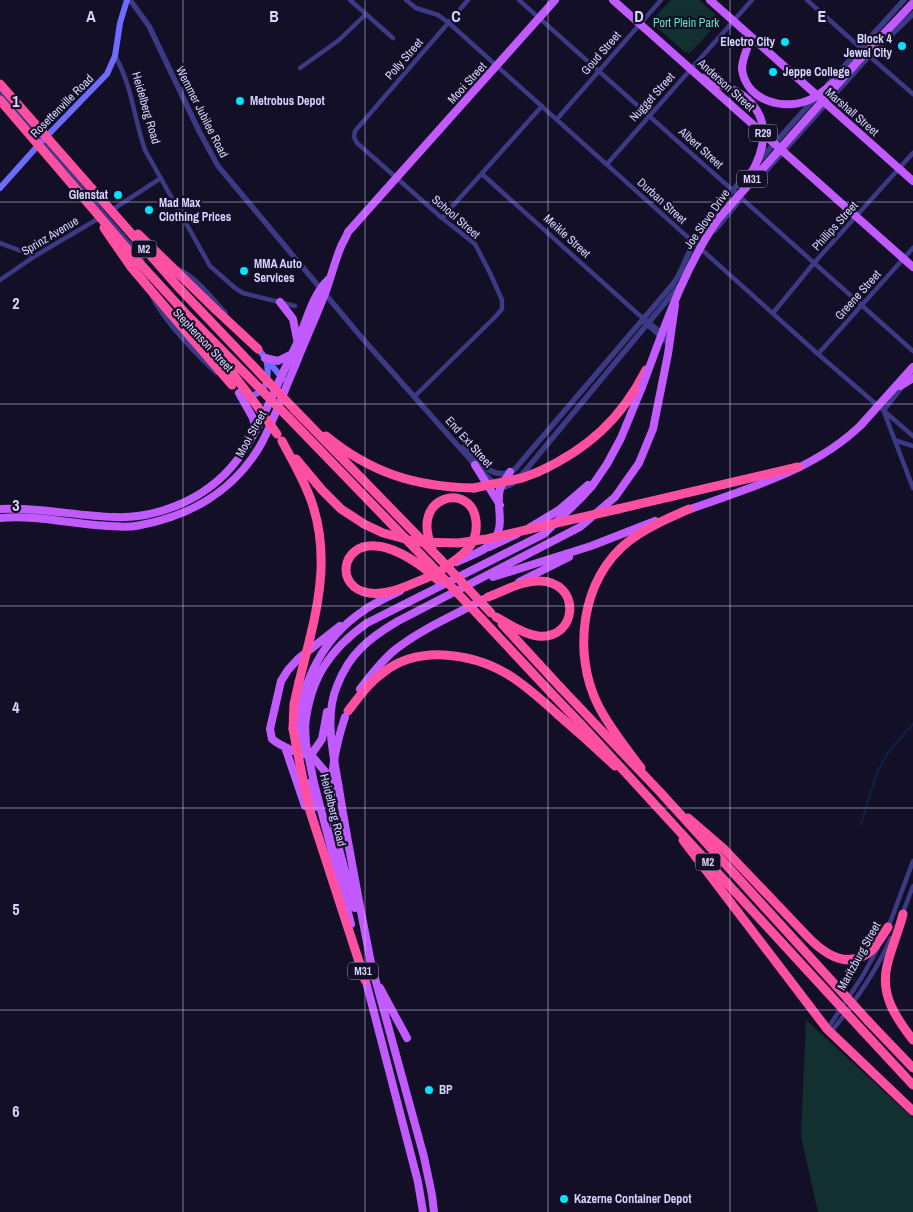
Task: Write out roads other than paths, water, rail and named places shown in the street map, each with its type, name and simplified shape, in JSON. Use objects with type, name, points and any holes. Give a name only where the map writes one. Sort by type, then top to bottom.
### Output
[{"type":"highway","name":"M2","points":[[0,84],[180,289],[296,412],[494,615],[674,807],[913,1068]]},
{"type":"highway","name":"M2","points":[[0,100],[134,257],[188,316],[289,418],[427,566],[652,801],[913,1085]]},
{"type":"highway","points":[[96,194],[258,350]]},
{"type":"highway","points":[[90,205],[112,241],[131,267],[232,385]]},
{"type":"highway","points":[[188,316],[252,399],[279,438],[296,467],[313,506],[320,542],[321,583],[294,704],[309,784],[310,811],[366,983]]},
{"type":"highway","points":[[296,412],[337,444],[384,473],[407,480],[474,488],[515,480],[538,472],[574,453],[593,439],[616,416],[631,395],[657,347]]},
{"type":"highway","points":[[279,438],[322,490],[341,509],[364,524],[383,533],[416,542],[458,543],[487,539],[798,467]]},
{"type":"highway","points":[[451,497],[462,500],[472,508],[476,515],[477,527],[474,540],[460,556],[441,562],[428,539],[426,528],[428,514],[436,503],[451,497]]},
{"type":"highway","points":[[660,792],[607,721],[598,705],[585,665],[583,649],[586,615],[590,599],[602,572],[618,551],[641,532],[689,509]]},
{"type":"highway","points":[[427,566],[392,549],[366,546],[358,548],[348,558],[346,572],[347,578],[356,587],[371,593],[396,590],[431,576]]},
{"type":"highway","points":[[488,597],[525,584],[540,581],[560,587],[570,606],[568,621],[560,630],[548,636],[533,635],[494,615]]},
{"type":"highway","points":[[347,714],[364,691],[386,670],[415,656],[429,654],[478,660],[525,685],[652,801]]},
{"type":"highway","points":[[674,807],[725,850],[824,953],[836,958],[854,958],[871,950],[888,927]]},
{"type":"highway","points":[[664,814],[826,1028],[913,1111]]},
{"type":"highway","points":[[903,914],[887,964],[885,984],[894,1012],[913,1040]]},
{"type":"main road","name":"Rosettenville Road","points":[[0,188],[103,80],[114,56],[120,23],[128,0]]},
{"type":"main road","name":"Mooi Street","points":[[0,518],[44,519],[116,527],[135,526],[166,519],[200,505],[226,487],[247,465],[260,445],[273,418],[325,294],[348,232],[555,0]]},
{"type":"main road","name":"Anderson Street","points":[[613,0],[913,267]]},
{"type":"main road","name":"Marshall Street","points":[[710,0],[913,181]]},
{"type":"main road","name":"Joe Slovo Drive","points":[[299,727],[317,676],[334,652],[351,635],[367,623],[388,612],[544,534],[580,499],[600,474],[621,438],[695,255],[719,218],[737,195],[857,62],[913,3]]},
{"type":"main road","points":[[750,36],[742,69],[747,85],[757,95],[772,102],[789,104],[805,102],[818,96],[857,62]]},
{"type":"main road","points":[[700,76],[736,91],[753,104],[761,119],[764,136],[761,154],[737,195]]},
{"type":"main road","name":"Mooi Street","points":[[0,509],[46,510],[115,517],[137,516],[164,510],[196,498],[220,480],[241,456],[256,430],[298,341],[319,288],[330,278]]},
{"type":"main road","points":[[311,755],[322,739],[332,694],[347,665],[362,646],[375,635],[398,621],[580,527],[615,497],[632,475],[647,446],[653,429],[677,288]]},
{"type":"main road","points":[[280,302],[293,319],[298,341]]},
{"type":"main road","points":[[258,350],[281,377],[285,384],[284,390]]},
{"type":"main road","points":[[266,359],[278,361],[290,355]]},
{"type":"main road","points":[[238,393],[250,397],[267,383],[269,370],[266,359]]},
{"type":"main road","name":"M31","points":[[591,546],[764,482],[829,451],[861,425],[913,368]]},
{"type":"main road","points":[[892,392],[913,377]]},
{"type":"main road","name":"Stephenson Street","points":[[232,385],[238,393],[263,414],[273,418]]},
{"type":"main road","points":[[238,393],[254,418],[256,430]]},
{"type":"main road","points":[[476,465],[500,505]]},
{"type":"main road","points":[[484,549],[491,544],[498,533],[500,489],[510,472]]},
{"type":"main road","points":[[340,790],[311,755],[285,747],[272,739],[270,731],[281,681],[288,670],[298,659],[339,626],[362,611],[431,576],[441,562],[504,541],[552,514],[600,474]]},
{"type":"main road","points":[[462,588],[591,546]]},
{"type":"main road","name":"Heidelberg Road","points":[[434,1212],[424,1157],[335,834],[331,779],[335,751],[347,714],[360,689],[377,668],[396,650],[416,635],[591,546]]},
{"type":"main road","points":[[299,727],[300,708],[305,689],[319,657],[338,633],[362,611]]},
{"type":"main road","points":[[336,687],[332,704],[331,728],[352,869],[371,963]]},
{"type":"main road","points":[[285,747],[366,983]]},
{"type":"main road","points":[[375,980],[407,1038]]},
{"type":"main road","name":"M31","points":[[366,983],[418,1182],[423,1212]]},
{"type":"street","name":"Wemmer Jubilee Road","points":[[128,0],[149,26],[214,159],[242,196],[325,294]]},
{"type":"street","points":[[350,0],[393,38]]},
{"type":"street","name":"Durban Street","points":[[406,0],[416,8],[438,15],[449,23],[693,243],[913,436]]},
{"type":"street","name":"Polly Street","points":[[355,131],[468,0]]},
{"type":"street","name":"Albert Street","points":[[519,0],[913,351]]},
{"type":"street","name":"Goud Street","points":[[557,119],[661,0]]},
{"type":"street","name":"Nugget Street","points":[[607,164],[649,114],[752,0]]},
{"type":"street","points":[[807,0],[913,94]]},
{"type":"street","points":[[510,472],[677,288],[737,195],[775,144],[903,0],[913,9]]},
{"type":"street","points":[[300,68],[339,40],[366,14]]},
{"type":"street","points":[[500,489],[512,484],[525,471],[646,322],[678,278],[693,243],[710,217],[737,195],[783,151],[869,56],[913,14]]},
{"type":"street","name":"Heidelberg Road","points":[[114,56],[126,76],[145,150],[210,266],[243,293],[295,306]]},
{"type":"street","name":"Stephenson Street","points":[[0,92],[141,258],[145,279],[157,306],[205,362],[232,385]]},
{"type":"street","points":[[442,218],[542,106]]},
{"type":"street","name":"School Street","points":[[355,131],[354,137],[357,143],[442,218],[475,244],[490,272],[503,303],[496,316],[415,396]]},
{"type":"street","name":"Phillips Street","points":[[773,313],[814,264],[913,154]]},
{"type":"street","name":"Meikle Street","points":[[482,174],[669,342]]},
{"type":"street","name":"Sprinz Avenue","points":[[0,280],[35,256],[105,215],[161,178]]},
{"type":"street","points":[[0,243],[35,256]]},
{"type":"street","name":"Greene Street","points":[[818,354],[913,248]]},
{"type":"street","points":[[141,258],[171,266],[187,273],[258,350]]},
{"type":"street","points":[[325,294],[436,419]]},
{"type":"street","points":[[913,377],[884,410],[913,488]]},
{"type":"street","name":"End Ext Street","points":[[436,419],[488,470],[502,474],[510,472]]},
{"type":"street","name":"End Ext Street","points":[[436,419],[476,465],[500,489]]},
{"type":"street","points":[[896,441],[913,446]]},
{"type":"street","name":"Maritzburg Street","points":[[826,1028],[869,964],[888,927],[913,861]]},
{"type":"street","name":"Maritzburg Street","points":[[826,1028],[859,995],[877,967],[903,914],[913,886]]},
{"type":"waterway","points":[[861,824],[877,772],[887,754],[913,724]]},
{"type":"place","name":"Electro City","points":[[785,42]]},
{"type":"place","name":"Block 4 Jewel City","points":[[902,46]]},
{"type":"place","name":"Jeppe College","points":[[773,72]]},
{"type":"place","name":"Metrobus Depot","points":[[240,101]]},
{"type":"place","name":"Glenstat","points":[[118,195]]},
{"type":"place","name":"Mad Max Clothing Prices","points":[[149,210]]},
{"type":"place","name":"MMA Auto Services","points":[[244,271]]},
{"type":"place","name":"BP","points":[[429,1090]]},
{"type":"place","name":"Kazerne Container Depot","points":[[564,1199]]},
{"type":"park label","name":"Port Plein Park","points":[[686,23]]}]
